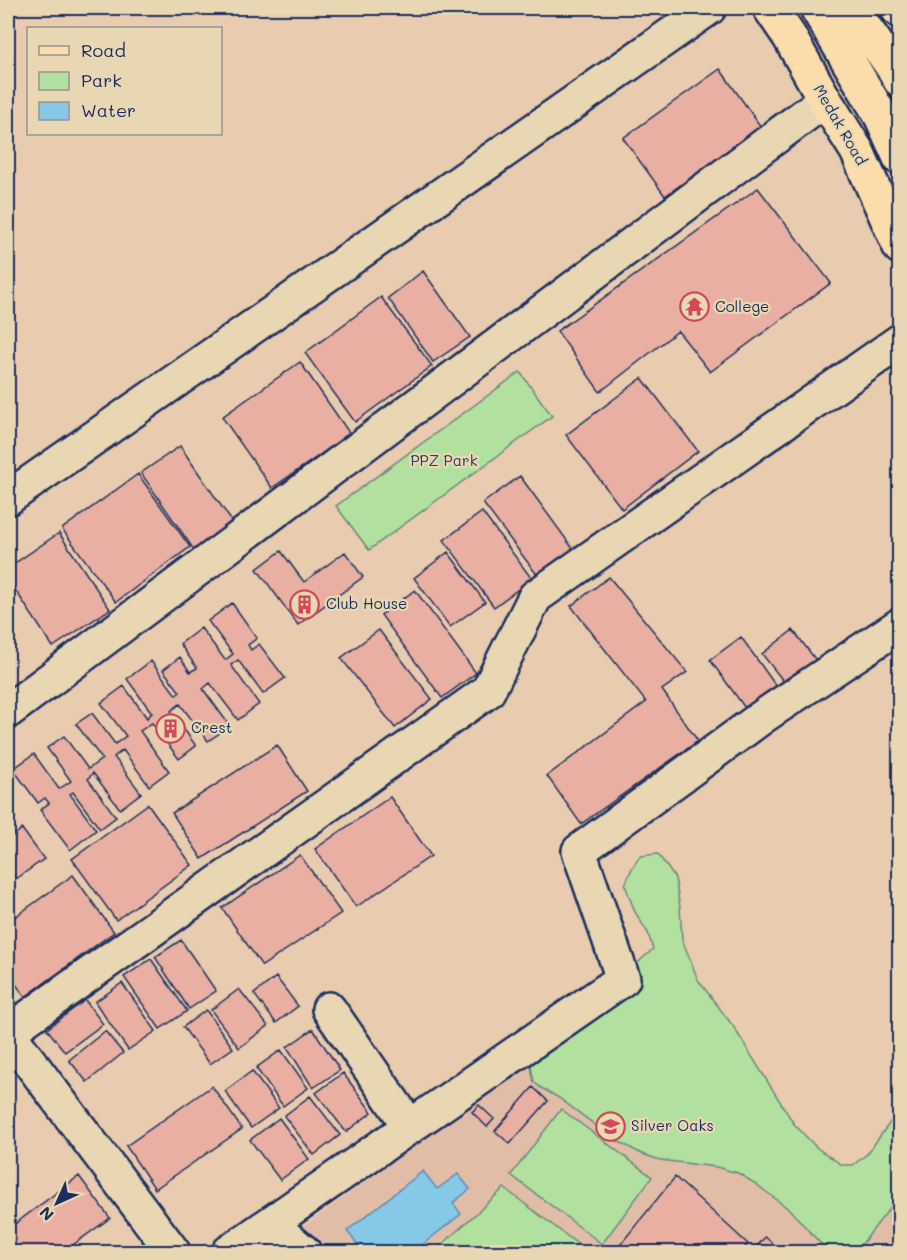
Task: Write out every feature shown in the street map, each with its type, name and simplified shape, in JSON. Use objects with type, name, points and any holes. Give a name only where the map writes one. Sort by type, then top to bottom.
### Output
[{"type":"main road","name":"Medak Road","points":[[770,8],[857,151],[900,247]]},
{"type":"main road","points":[[817,8],[881,116],[900,158]]},
{"type":"main road","points":[[851,8],[900,80]]},
{"type":"main road","points":[[897,8],[900,11]]},
{"type":"street","points":[[8,498],[709,8]]},
{"type":"street","points":[[8,711],[825,100]]},
{"type":"street","points":[[173,1252],[8,1032],[488,691],[535,597],[900,341]]},
{"type":"street","points":[[229,1252],[623,979],[579,851],[765,716],[900,625]]},
{"type":"street","points":[[329,1009],[410,1127]]},
{"type":"street","points":[[270,1224],[304,1252]]},
{"type":"shaded area","name":"Silver Oaks","points":[[665,961],[863,1244],[899,1196],[899,1252],[265,1252],[320,1215]]},
{"type":"green space","name":"PPZ Park","points":[[520,372],[552,416],[369,550],[336,506]]},
{"type":"green space","points":[[658,854],[675,878],[682,939],[698,980],[733,1026],[794,1124],[817,1148],[842,1165],[853,1165],[867,1154],[899,1110],[899,1196],[862,1244],[846,1252],[833,1251],[820,1243],[790,1210],[738,1173],[716,1167],[660,1160],[642,1154],[614,1139],[534,1082],[531,1067],[535,1056],[653,949],[648,933],[635,912],[625,885],[640,856]]},
{"type":"green space","points":[[561,1109],[652,1177],[602,1244],[511,1175]]},
{"type":"green space","points":[[504,1188],[588,1252],[434,1252]]},
{"type":"water","points":[[423,1171],[437,1189],[458,1174],[470,1189],[453,1203],[461,1214],[413,1252],[363,1252],[347,1231]]},
{"type":"building","points":[[720,69],[761,127],[665,196],[623,138]]},
{"type":"building","name":"College","points":[[758,188],[831,283],[710,372],[678,331],[600,392],[557,331]]},
{"type":"building","points":[[423,271],[470,337],[433,362],[388,298]]},
{"type":"building","points":[[381,297],[432,366],[355,422],[305,353]]},
{"type":"building","points":[[300,362],[350,434],[272,488],[222,417]]},
{"type":"building","points":[[642,378],[698,451],[622,509],[566,435]]},
{"type":"building","points":[[180,446],[233,523],[194,550],[141,473]]},
{"type":"building","points":[[138,474],[190,547],[116,602],[62,529]]},
{"type":"building","points":[[520,476],[574,550],[538,576],[483,503]]},
{"type":"building","points":[[482,512],[532,579],[494,607],[444,540]]},
{"type":"building","points":[[59,533],[110,609],[53,647],[8,579],[8,568]]},
{"type":"building","name":"Club House","points":[[281,551],[304,582],[345,552],[363,577],[298,625],[257,569]]},
{"type":"building","points":[[448,552],[485,602],[450,627],[414,578]]},
{"type":"building","points":[[609,577],[687,672],[662,690],[698,741],[581,824],[547,776],[646,702],[571,606]]},
{"type":"building","points":[[415,590],[476,673],[442,698],[381,615]]},
{"type":"building","name":"Crest","points":[[232,603],[257,638],[248,645],[251,650],[259,644],[285,678],[263,694],[238,660],[231,665],[259,704],[238,720],[210,683],[203,689],[230,726],[208,741],[180,704],[171,711],[196,746],[179,759],[152,723],[140,731],[169,771],[149,786],[123,750],[114,757],[141,793],[120,809],[93,773],[88,779],[116,817],[100,829],[73,792],[70,794],[96,830],[70,850],[40,810],[49,803],[45,798],[38,803],[13,769],[34,754],[59,789],[71,781],[47,748],[64,736],[88,769],[102,759],[76,724],[92,713],[115,744],[126,736],[101,703],[124,686],[147,718],[152,713],[127,679],[151,661],[176,695],[180,692],[163,670],[180,657],[190,672],[197,668],[180,644],[201,628],[225,660],[233,654],[208,621]]},
{"type":"building","points":[[379,630],[432,699],[395,728],[341,658]]},
{"type":"building","points":[[793,630],[819,664],[788,687],[762,654]]},
{"type":"building","points":[[741,637],[776,686],[745,708],[710,660]]},
{"type":"building","points":[[277,745],[307,791],[202,859],[172,813]]},
{"type":"building","points":[[390,797],[431,856],[356,907],[315,849]]},
{"type":"building","points":[[148,804],[192,865],[116,920],[72,859]]},
{"type":"building","points":[[8,807],[15,817],[8,823]]},
{"type":"building","points":[[22,829],[44,859],[16,879],[8,867],[8,840]]},
{"type":"building","points":[[300,855],[341,913],[262,966],[222,908]]},
{"type":"building","points":[[73,875],[114,932],[25,997],[8,973],[8,922]]},
{"type":"building","points":[[181,940],[216,991],[189,1009],[155,957]]},
{"type":"building","points":[[151,959],[187,1011],[160,1029],[124,977]]},
{"type":"building","points":[[276,977],[298,1006],[276,1023],[254,994]]},
{"type":"building","points":[[122,983],[156,1031],[128,1050],[95,1002]]},
{"type":"building","points":[[239,989],[268,1026],[239,1048],[211,1010]]},
{"type":"building","points":[[85,1000],[103,1024],[65,1052],[47,1029]]},
{"type":"building","points":[[206,1010],[233,1048],[210,1064],[183,1027]]},
{"type":"building","points":[[313,1029],[340,1070],[313,1088],[287,1047]]},
{"type":"building","points":[[105,1031],[123,1053],[87,1082],[69,1060]]},
{"type":"building","points":[[281,1050],[308,1088],[283,1106],[256,1068]]},
{"type":"building","points":[[252,1071],[279,1108],[251,1128],[225,1091]]},
{"type":"building","points":[[343,1073],[372,1112],[346,1132],[316,1093]]},
{"type":"building","points":[[212,1086],[242,1129],[155,1189],[126,1146]]},
{"type":"building","points":[[533,1087],[548,1101],[510,1144],[495,1131]]},
{"type":"building","points":[[310,1096],[340,1135],[314,1155],[284,1116]]},
{"type":"building","points":[[479,1105],[494,1119],[487,1127],[472,1112]]},
{"type":"building","points":[[279,1118],[309,1159],[280,1180],[250,1140]]},
{"type":"building","points":[[79,1176],[110,1218],[63,1252],[8,1252],[8,1229]]},
{"type":"building","points":[[675,1177],[748,1244],[741,1252],[627,1252],[619,1246]]},
{"type":"building","points":[[765,1237],[784,1252],[752,1252]]},
{"type":"place","name":"College","points":[[694,307]]},
{"type":"place","name":"Club House","points":[[305,604]]},
{"type":"place","name":"Crest","points":[[170,728]]},
{"type":"place","name":"Silver Oaks","points":[[610,1126]]}]
